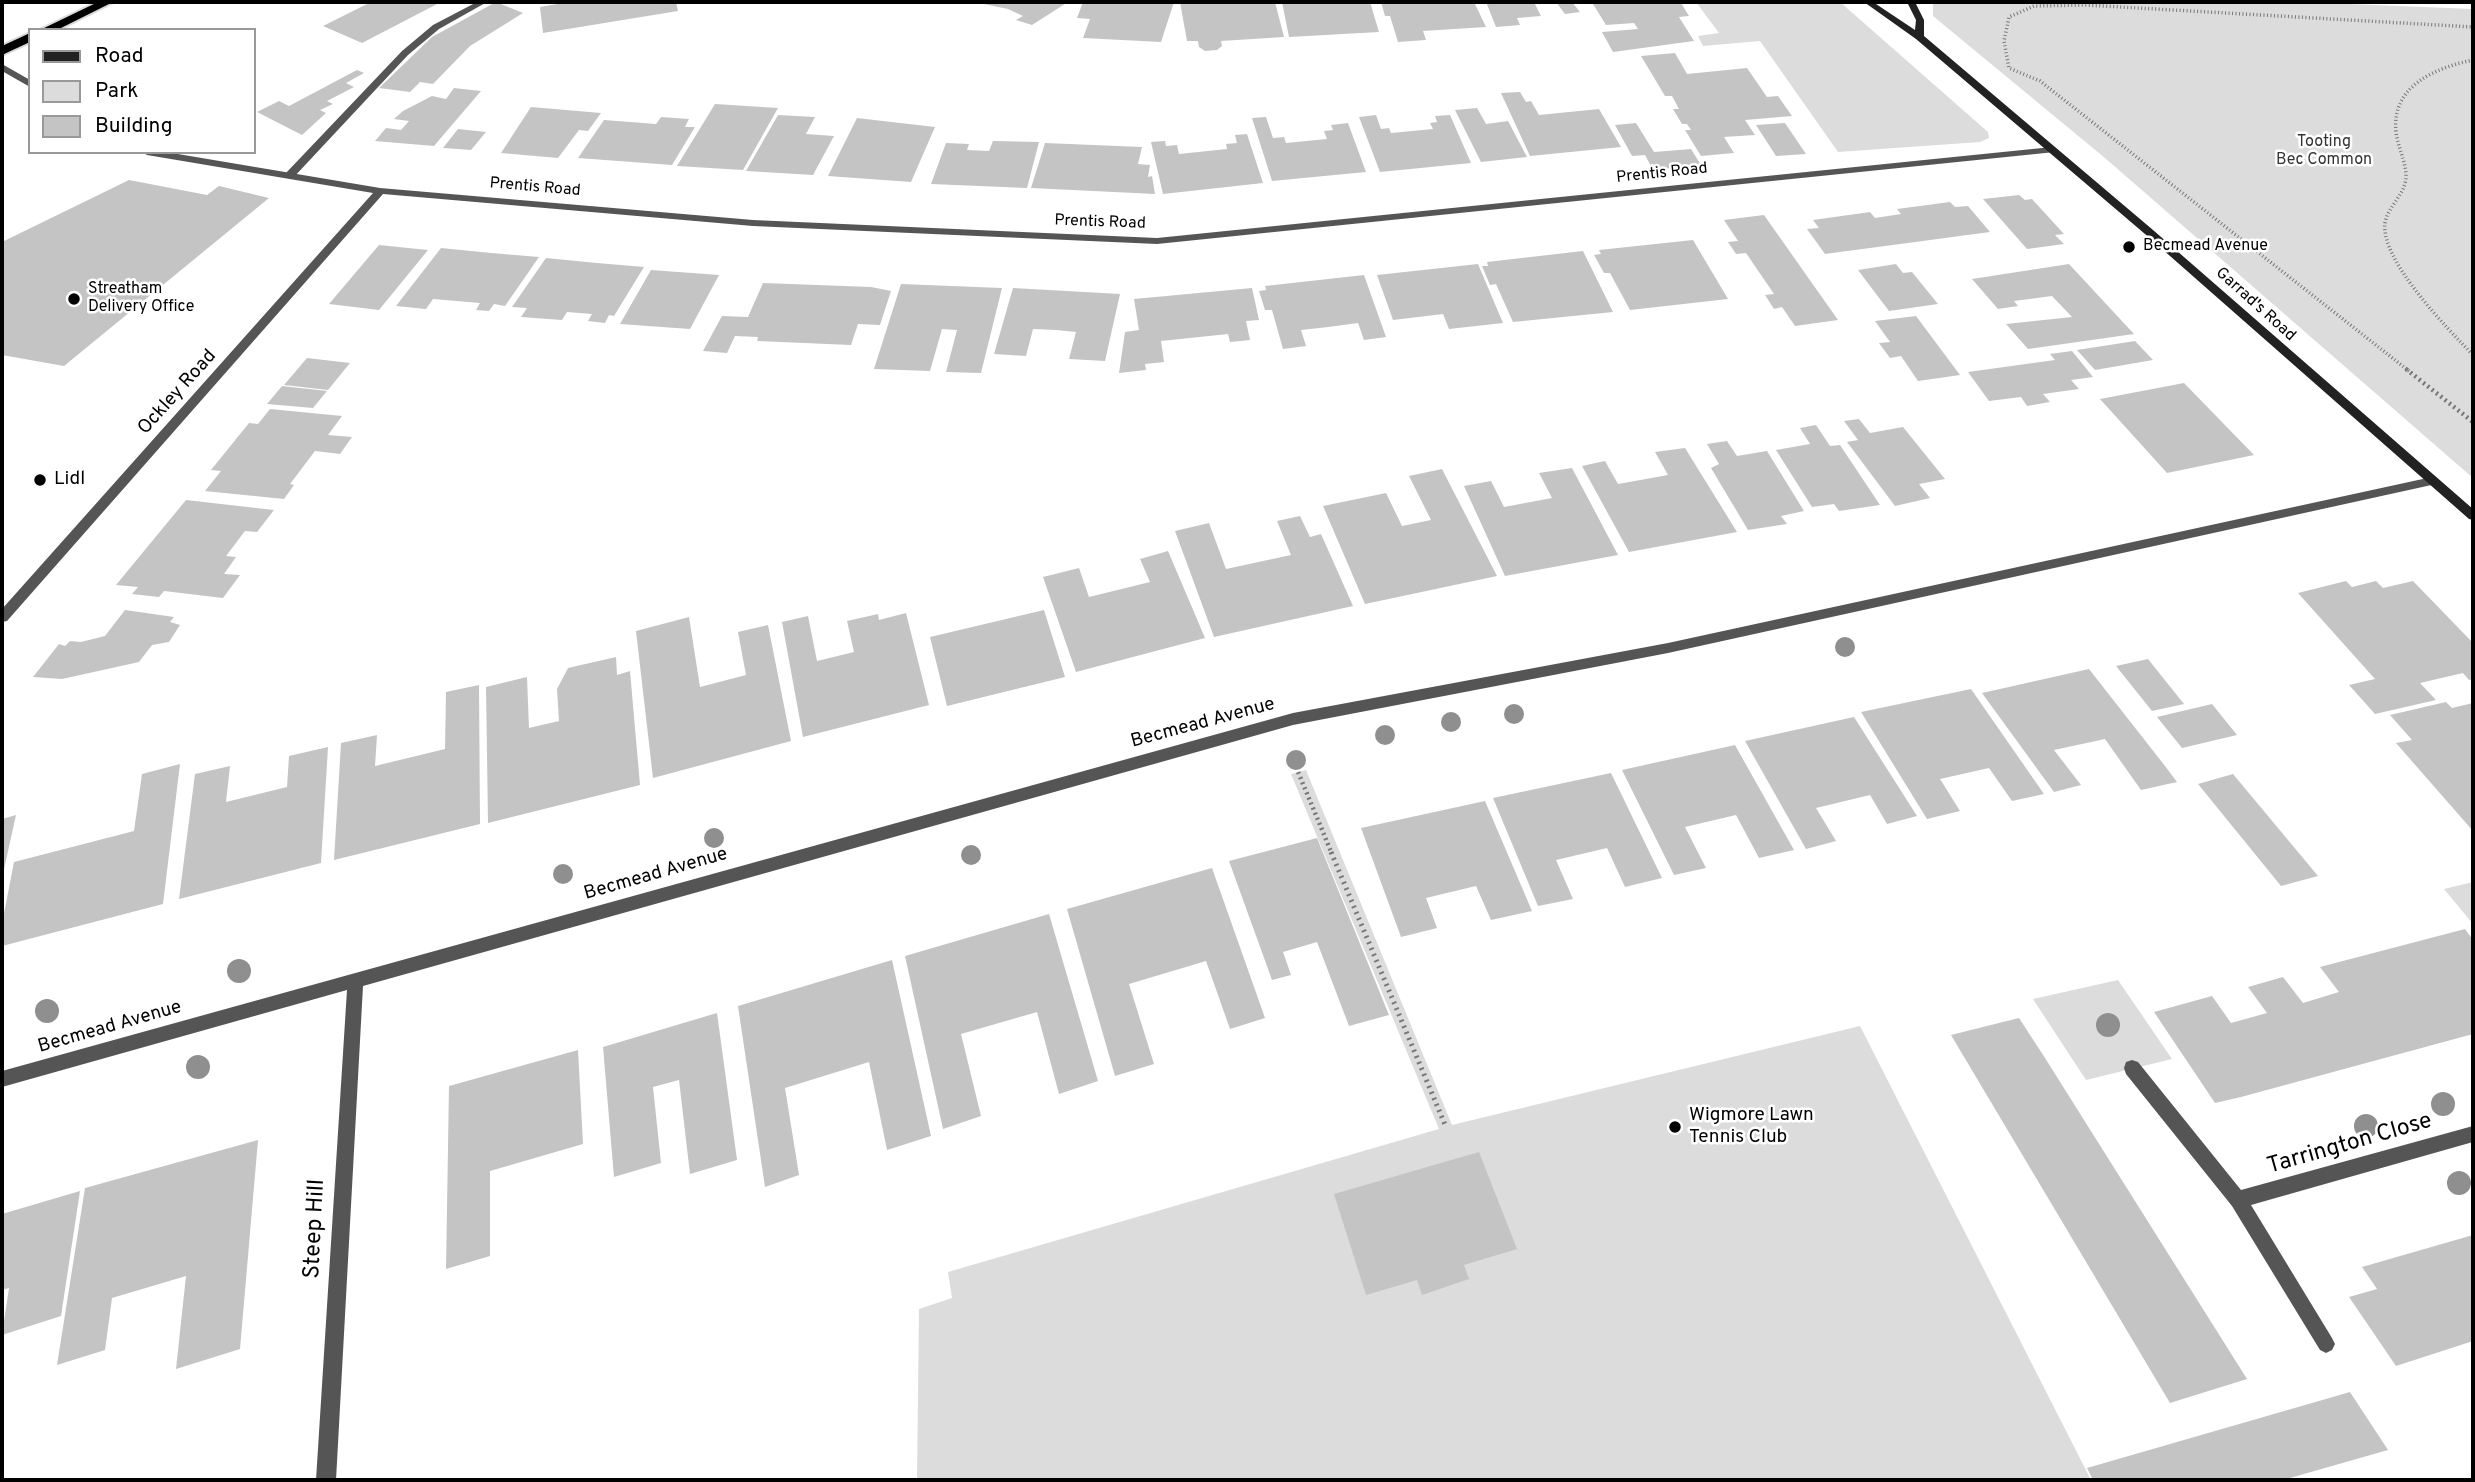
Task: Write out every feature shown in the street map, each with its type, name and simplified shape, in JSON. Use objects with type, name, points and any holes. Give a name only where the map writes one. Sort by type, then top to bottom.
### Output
[{"type":"highway","points":[[50,28],[107,2]]},
{"type":"highway","points":[[2,51],[28,38]]},
{"type":"main road","name":"Garrad's Road","points":[[1868,2],[1919,37],[2473,516]]},
{"type":"main road","points":[[1911,2],[1920,20],[1919,37]]},
{"type":"street","points":[[289,176],[405,53],[436,27],[483,2]]},
{"type":"street","points":[[2,67],[28,83]]},
{"type":"street","name":"Prentis Road","points":[[159,154],[380,191],[753,223],[1157,241],[2052,150]]},
{"type":"street","name":"Ockley Road","points":[[2,617],[380,191]]},
{"type":"street","name":"Becmead Avenue","points":[[2,1079],[1293,719],[1668,648],[2432,481]]},
{"type":"street","name":"Steep Hill","points":[[326,1480],[355,980]]},
{"type":"street","points":[[2132,1068],[2238,1200],[2326,1344]]},
{"type":"street","name":"Tarrington Close","points":[[2238,1200],[2473,1134]]},
{"type":"path","points":[[2473,27],[2125,7],[2034,6],[2009,17],[2004,41],[2009,68],[2040,81],[2473,422]]},
{"type":"path","points":[[2473,60],[2448,65],[2417,79],[2398,105],[2396,130],[2404,160],[2406,184],[2392,204],[2384,226],[2390,247],[2438,320],[2473,355]]},
{"type":"path","points":[[1296,767],[1446,1127]]},
{"type":"green space","points":[[1696,2],[1840,2],[1988,132],[1989,138],[1980,142],[1838,152],[1760,41],[1703,46],[1698,36],[1719,33]]},
{"type":"green space","name":"Tooting Bec Common","points":[[1933,2],[2301,2],[2473,9],[2473,478],[2105,158],[1933,16]]},
{"type":"green space","name":"Wigmore Lawn Tennis Club","points":[[1306,770],[1452,1125],[1860,1026],[2091,1480],[917,1480],[919,1309],[952,1298],[948,1272],[1439,1129],[1291,774]]},
{"type":"green space","points":[[2473,882],[2473,924],[2444,889]]},
{"type":"green space","points":[[2118,980],[2172,1059],[2086,1080],[2033,999]]},
{"type":"building","points":[[371,2],[441,2],[362,43],[323,26]]},
{"type":"building","points":[[496,2],[523,13],[470,46],[433,84],[420,82],[410,92],[379,88],[432,37]]},
{"type":"building","points":[[569,2],[676,2],[678,11],[543,33],[540,7]]},
{"type":"building","points":[[974,2],[1068,2],[1032,25],[1016,20],[1023,16],[1008,9]]},
{"type":"building","points":[[1083,2],[1174,2],[1161,42],[1083,38],[1090,19],[1077,18]]},
{"type":"building","points":[[1180,2],[1275,2],[1284,37],[1221,41],[1222,46],[1217,50],[1205,51],[1199,47],[1198,41],[1187,41]]},
{"type":"building","points":[[1282,2],[1370,2],[1379,32],[1289,37]]},
{"type":"building","points":[[1381,2],[1474,2],[1486,27],[1423,31],[1426,40],[1398,42],[1390,16],[1385,16]]},
{"type":"building","points":[[1486,2],[1534,2],[1541,16],[1517,18],[1520,25],[1496,27]]},
{"type":"building","points":[[1556,2],[1572,2],[1580,12],[1565,14]]},
{"type":"building","points":[[1681,3],[1689,16],[1679,17],[1694,41],[1613,52],[1602,32],[1638,29],[1634,23],[1606,25],[1593,4]]},
{"type":"building","points":[[1675,53],[1687,74],[1747,68],[1767,97],[1778,96],[1792,116],[1745,120],[1755,135],[1724,137],[1734,153],[1701,156],[1685,130],[1691,130],[1687,124],[1682,124],[1673,109],[1679,109],[1672,96],[1665,96],[1641,56]]},
{"type":"building","points":[[357,70],[364,73],[346,83],[354,87],[327,101],[333,104],[320,110],[326,113],[302,135],[257,112],[279,101],[289,106]]},
{"type":"building","points":[[454,88],[481,91],[434,146],[375,141],[386,128],[401,130],[409,121],[394,119],[403,111],[432,96],[446,99]]},
{"type":"building","points":[[1520,92],[1526,102],[1531,101],[1539,115],[1599,109],[1621,147],[1530,156],[1501,93]]},
{"type":"building","points":[[715,104],[778,108],[743,170],[677,166]]},
{"type":"building","points":[[531,107],[601,113],[588,131],[579,130],[558,158],[501,153]]},
{"type":"building","points":[[1477,108],[1486,124],[1508,121],[1527,157],[1481,162],[1455,110]]},
{"type":"building","points":[[778,115],[815,117],[806,134],[834,136],[813,175],[746,171]]},
{"type":"building","points":[[1376,115],[1381,129],[1389,128],[1391,133],[1433,129],[1430,123],[1437,122],[1435,116],[1450,115],[1471,163],[1380,172],[1359,117]]},
{"type":"building","points":[[661,117],[689,119],[685,127],[695,127],[672,165],[578,158],[604,120],[656,124]]},
{"type":"building","points":[[1266,117],[1273,138],[1284,137],[1286,143],[1327,139],[1324,131],[1333,130],[1331,125],[1348,123],[1366,172],[1272,181],[1252,118]]},
{"type":"building","points":[[857,118],[935,127],[911,182],[828,176]]},
{"type":"building","points":[[1636,123],[1654,152],[1691,149],[1701,165],[1653,170],[1645,155],[1632,156],[1615,125]]},
{"type":"building","points":[[1785,123],[1806,154],[1776,156],[1756,125]]},
{"type":"building","points":[[458,129],[486,132],[471,150],[443,148]]},
{"type":"building","points":[[1247,134],[1263,183],[1163,194],[1151,142],[1165,141],[1166,146],[1177,145],[1179,154],[1227,149],[1226,144],[1237,143],[1235,135]]},
{"type":"building","points":[[993,141],[1039,142],[1027,188],[931,184],[946,143],[969,144],[967,150],[989,151]]},
{"type":"building","points":[[1045,143],[1142,147],[1138,164],[1150,165],[1148,177],[1152,176],[1155,194],[1031,188]]},
{"type":"building","name":"Streatham Delivery Office","points":[[129,180],[207,195],[219,186],[269,198],[64,366],[2,355],[2,242]]},
{"type":"building","points":[[2019,195],[2025,200],[2032,199],[2064,234],[2055,235],[2064,244],[2027,249],[1983,199]]},
{"type":"building","points":[[1950,202],[1955,207],[1968,206],[1990,232],[1825,254],[1807,229],[1819,228],[1813,220],[1870,212],[1875,218],[1901,214],[1897,209]]},
{"type":"building","points":[[1764,215],[1838,320],[1795,326],[1782,307],[1774,309],[1765,295],[1774,294],[1746,253],[1736,254],[1728,242],[1738,241],[1724,220]]},
{"type":"building","points":[[1693,240],[1728,299],[1630,310],[1610,273],[1604,273],[1594,255],[1601,254],[1599,250]]},
{"type":"building","points":[[379,245],[428,250],[379,310],[329,304]]},
{"type":"building","points":[[441,248],[539,257],[505,306],[494,304],[489,311],[476,310],[480,303],[433,299],[426,309],[396,306]]},
{"type":"building","points":[[1583,251],[1613,312],[1513,322],[1496,284],[1490,285],[1482,266],[1488,266],[1487,262]]},
{"type":"building","points":[[546,258],[644,267],[614,316],[609,315],[605,323],[588,321],[592,314],[567,312],[562,320],[521,317],[527,308],[512,307]]},
{"type":"building","points":[[1478,264],[1503,323],[1449,329],[1443,314],[1393,320],[1377,275]]},
{"type":"building","points":[[1896,264],[1903,273],[1912,272],[1938,304],[1889,311],[1858,270]]},
{"type":"building","points":[[2069,264],[2134,334],[2028,349],[2006,324],[2072,317],[2052,296],[2014,301],[2018,306],[1998,309],[1972,279]]},
{"type":"building","points":[[651,270],[719,275],[690,329],[620,324]]},
{"type":"building","points":[[1364,275],[1386,337],[1364,340],[1358,323],[1301,330],[1306,346],[1283,349],[1272,310],[1265,310],[1259,291],[1266,290],[1265,286]]},
{"type":"building","points":[[763,283],[871,287],[891,291],[880,325],[858,324],[851,345],[757,341],[758,337],[735,336],[727,353],[703,351],[722,316],[748,317]]},
{"type":"building","points":[[901,284],[1002,288],[981,373],[946,372],[957,330],[942,329],[930,371],[874,369]]},
{"type":"building","points":[[1013,288],[1120,294],[1105,361],[1069,359],[1076,332],[1056,330],[1033,329],[1026,356],[994,354]]},
{"type":"building","points":[[1252,288],[1259,320],[1246,321],[1250,340],[1230,342],[1228,334],[1161,341],[1164,362],[1145,364],[1146,370],[1119,373],[1125,332],[1139,330],[1134,299]]},
{"type":"building","points":[[1916,316],[1960,375],[1918,381],[1901,356],[1890,358],[1879,343],[1890,342],[1875,321]]},
{"type":"building","points":[[2135,341],[2153,360],[2095,370],[2077,350]]},
{"type":"building","points":[[2072,351],[2093,377],[2071,380],[2079,389],[2043,394],[2050,402],[2027,406],[2021,397],[1989,401],[1968,372],[2055,360],[2050,354]]},
{"type":"building","points":[[307,358],[350,363],[328,390],[284,385]]},
{"type":"building","points":[[2184,383],[2254,455],[2167,473],[2100,399]]},
{"type":"building","points":[[282,386],[327,391],[313,408],[267,404]]},
{"type":"building","points":[[270,409],[342,416],[328,435],[352,437],[340,454],[315,451],[290,484],[294,485],[284,499],[205,491],[221,471],[211,470],[249,423],[258,424]]},
{"type":"building","points":[[1859,419],[1870,433],[1903,427],[1945,479],[1919,484],[1930,498],[1895,506],[1847,442],[1858,440],[1844,421]]},
{"type":"building","points":[[1816,425],[1830,446],[1840,445],[1880,505],[1839,511],[1834,504],[1812,507],[1776,450],[1810,444],[1800,428]]},
{"type":"building","points":[[1727,441],[1737,456],[1767,451],[1804,511],[1781,516],[1787,524],[1748,530],[1711,468],[1719,464],[1707,444]]},
{"type":"building","points":[[1685,448],[1737,532],[1629,552],[1582,466],[1605,461],[1618,484],[1668,475],[1655,452]]},
{"type":"building","points":[[1572,468],[1618,555],[1505,576],[1464,486],[1491,481],[1504,507],[1552,498],[1539,473]]},
{"type":"building","points":[[1442,469],[1497,576],[1365,604],[1323,506],[1386,493],[1402,526],[1431,520],[1409,476]]},
{"type":"building","points":[[186,500],[274,510],[257,532],[245,531],[226,556],[236,557],[224,574],[240,575],[223,598],[164,591],[159,597],[132,594],[138,587],[116,585]]},
{"type":"building","points":[[1300,516],[1310,537],[1321,534],[1353,606],[1214,637],[1175,531],[1209,523],[1226,569],[1291,555],[1277,521]]},
{"type":"building","points":[[1168,551],[1205,638],[1076,672],[1043,577],[1079,568],[1089,597],[1150,582],[1140,559]]},
{"type":"building","points":[[2346,581],[2352,587],[2376,581],[2383,588],[2413,581],[2473,643],[2473,679],[2469,680],[2463,673],[2420,683],[2436,700],[2375,714],[2349,685],[2375,679],[2298,593]]},
{"type":"building","points":[[125,610],[174,617],[170,622],[180,625],[169,642],[152,645],[139,662],[62,679],[33,677],[59,644],[65,646],[70,641],[81,642],[105,636]]},
{"type":"building","points":[[1044,610],[1065,677],[947,706],[930,637]]},
{"type":"building","points":[[906,613],[929,705],[803,737],[782,622],[808,616],[817,661],[854,652],[847,621],[878,614],[879,620]]},
{"type":"building","points":[[689,617],[700,687],[746,675],[738,632],[768,625],[791,741],[653,778],[636,631]]},
{"type":"building","points":[[616,657],[617,675],[630,671],[640,785],[488,823],[486,687],[527,677],[529,728],[559,721],[557,689],[568,668]]},
{"type":"building","points":[[2148,659],[2184,704],[2152,711],[2116,666]]},
{"type":"building","points":[[2089,669],[2177,782],[2141,790],[2105,739],[2054,750],[2081,785],[2054,792],[1982,693]]},
{"type":"building","points":[[479,685],[480,824],[334,860],[341,743],[377,735],[375,766],[445,749],[446,692]]},
{"type":"building","points":[[1971,689],[2044,794],[2012,801],[1989,768],[1940,779],[1960,811],[1927,819],[1861,712]]},
{"type":"building","points":[[2446,702],[2452,708],[2473,703],[2473,831],[2396,743],[2412,740],[2390,715]]},
{"type":"building","points":[[2212,704],[2237,735],[2182,748],[2157,717]]},
{"type":"building","points":[[1854,717],[1917,816],[1887,824],[1870,795],[1816,808],[1836,841],[1806,849],[1745,741]]},
{"type":"building","points":[[1735,745],[1794,850],[1759,858],[1736,815],[1685,827],[1706,868],[1674,875],[1622,770]]},
{"type":"building","points":[[328,747],[321,863],[179,899],[195,774],[230,766],[226,802],[287,787],[289,756]]},
{"type":"building","points":[[180,764],[163,904],[2,946],[2,924],[14,862],[134,831],[142,774]]},
{"type":"building","points":[[1611,773],[1662,878],[1625,887],[1607,848],[1556,860],[1573,899],[1538,906],[1493,798]]},
{"type":"building","points":[[2233,774],[2318,876],[2281,886],[2198,784]]},
{"type":"building","points":[[1485,801],[1532,911],[1491,920],[1476,886],[1426,898],[1437,928],[1401,937],[1361,828]]},
{"type":"building","points":[[16,815],[3,874],[2,874],[2,819]]},
{"type":"building","points":[[1317,838],[1389,1015],[1349,1026],[1317,942],[1283,952],[1291,975],[1272,980],[1229,861]]},
{"type":"building","points":[[1212,868],[1265,1018],[1230,1029],[1206,961],[1129,984],[1154,1064],[1115,1076],[1067,909]]},
{"type":"building","points":[[1049,914],[1098,1081],[1059,1094],[1037,1012],[961,1034],[981,1116],[943,1129],[905,956]]},
{"type":"building","points":[[2465,929],[2473,940],[2473,1034],[2241,1097],[2215,1103],[2154,1012],[2212,996],[2231,1023],[2267,1013],[2248,987],[2283,977],[2303,1003],[2339,992],[2320,967]]},
{"type":"building","points":[[892,960],[931,1136],[887,1150],[869,1062],[785,1088],[799,1175],[765,1187],[738,1006]]},
{"type":"building","points":[[717,1013],[737,1160],[690,1174],[679,1080],[653,1087],[661,1163],[614,1177],[603,1047]]},
{"type":"building","points":[[2019,1018],[2247,1379],[2170,1403],[1951,1035]]},
{"type":"building","points":[[578,1050],[583,1144],[490,1171],[490,1256],[446,1269],[449,1086]]},
{"type":"building","points":[[258,1140],[240,1349],[176,1369],[186,1276],[112,1298],[105,1350],[57,1365],[85,1188]]},
{"type":"building","points":[[1479,1152],[1517,1249],[1464,1265],[1469,1279],[1422,1295],[1417,1280],[1366,1295],[1334,1194]]},
{"type":"building","points":[[80,1191],[61,1316],[2,1335],[9,1288],[2,1290],[2,1214]]},
{"type":"building","points":[[2473,1235],[2473,1341],[2396,1366],[2349,1297],[2377,1289],[2362,1267]]},
{"type":"building","points":[[2350,1392],[2388,1450],[2283,1480],[2093,1480],[2087,1468]]},
{"type":"place","name":"Becmead Avenue","points":[[2129,247]]},
{"type":"place","name":"Streatham Delivery Office","points":[[74,299]]},
{"type":"place","name":"Lidl","points":[[40,480]]},
{"type":"place","name":"Wigmore Lawn Tennis Club","points":[[1675,1127]]}]
